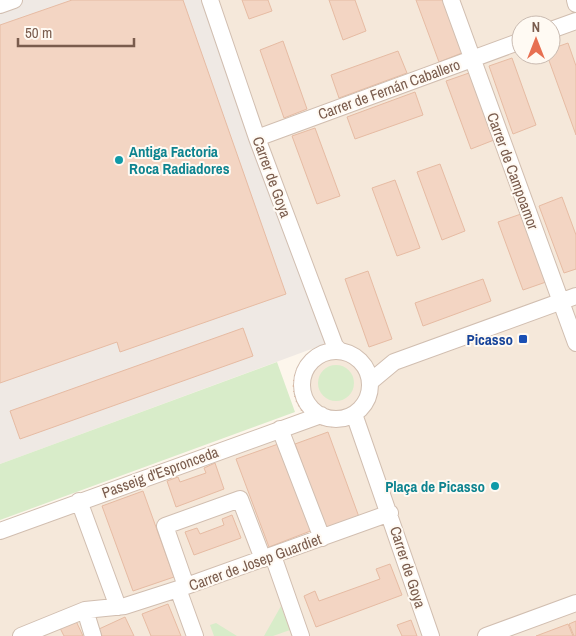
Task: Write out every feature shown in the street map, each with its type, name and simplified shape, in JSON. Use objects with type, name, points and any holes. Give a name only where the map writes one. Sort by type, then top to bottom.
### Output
[{"type":"street","points":[[0,5],[14,0]]},
{"type":"street","name":"Carrer de Goya","points":[[210,0],[256,138],[347,352]]},
{"type":"street","name":"Carrer de Campoamor","points":[[451,0],[472,59],[568,299],[576,343]]},
{"type":"street","points":[[575,0],[576,4]]},
{"type":"street","points":[[561,26],[576,21]]},
{"type":"street","name":"Carrer de Fernán Caballero","points":[[256,138],[511,45]]},
{"type":"street","points":[[370,382],[394,362],[568,299]]},
{"type":"street","points":[[347,352],[367,371],[370,382],[368,397],[354,414],[333,419],[316,417],[303,395],[301,383],[304,371],[317,356],[328,351],[347,352],[394,362]]},
{"type":"street","name":"Carrer de Goya","points":[[354,414],[390,513],[431,636]]},
{"type":"street","name":"Passeig d'Espronceda","points":[[0,531],[316,417]]},
{"type":"street","points":[[280,429],[322,538]]},
{"type":"street","points":[[195,636],[165,526],[240,499],[268,558],[301,636]]},
{"type":"street","points":[[79,501],[118,607]]},
{"type":"street","name":"Carrer de Josep Guardiet","points":[[21,636],[85,610],[118,607],[182,588],[390,513]]},
{"type":"street","points":[[486,636],[576,603]]},
{"type":"street","points":[[85,610],[93,636]]},
{"type":"path","points":[[316,417],[303,412],[295,393],[296,373],[308,356],[316,350],[347,352]]},
{"type":"shaded area","name":"Antiga Factoria Roca Radiadores","points":[[0,0],[210,0],[333,341],[0,464]]},
{"type":"shaded area","points":[[210,0],[576,0],[576,636],[0,636],[0,531],[313,411],[304,371],[328,351]]},
{"type":"green space","points":[[277,362],[295,412],[0,520],[0,464]]},
{"type":"green space","points":[[336,365],[343,366],[349,370],[353,376],[353,390],[349,396],[343,400],[336,401],[329,400],[323,396],[319,390],[318,383],[319,376],[323,370],[329,366]]},
{"type":"green space","points":[[281,606],[290,630],[273,636],[264,636]]},
{"type":"green space","points":[[216,623],[237,636],[214,636],[210,625]]},
{"type":"building","name":"Antiga Factoria Roca Radiadores","points":[[72,0],[183,0],[286,294],[120,352],[117,342],[0,383],[0,25]]},
{"type":"building","points":[[242,0],[268,0],[272,11],[249,19]]},
{"type":"building","points":[[329,0],[355,0],[366,31],[343,40]]},
{"type":"building","points":[[416,0],[443,0],[462,53],[439,62]]},
{"type":"building","points":[[283,41],[307,109],[284,118],[260,50]]},
{"type":"building","points":[[568,43],[576,66],[576,135],[551,65],[561,65],[561,45]]},
{"type":"building","points":[[398,51],[407,73],[339,98],[331,75]]},
{"type":"building","points":[[511,58],[511,65],[515,65],[536,125],[513,134],[489,66]]},
{"type":"building","points":[[469,73],[494,140],[471,149],[446,81]]},
{"type":"building","points":[[415,92],[423,115],[355,139],[347,117]]},
{"type":"building","points":[[315,128],[340,196],[317,204],[292,136]]},
{"type":"building","points":[[440,164],[465,231],[442,240],[417,172]]},
{"type":"building","points":[[395,180],[420,248],[397,256],[372,188]]},
{"type":"building","points":[[562,197],[576,235],[576,269],[564,273],[539,206]]},
{"type":"building","points":[[521,214],[546,282],[523,290],[498,222]]},
{"type":"building","points":[[368,271],[392,339],[369,347],[345,279]]},
{"type":"building","points":[[483,279],[491,301],[423,326],[415,303]]},
{"type":"building","points":[[243,328],[253,356],[20,439],[10,411]]},
{"type":"building","points":[[328,432],[359,517],[326,529],[295,444]]},
{"type":"building","points":[[281,443],[313,530],[269,547],[236,459]]},
{"type":"building","points":[[215,463],[224,489],[176,507],[167,481],[178,477],[180,482],[206,473],[204,468]]},
{"type":"building","points":[[143,491],[174,577],[133,591],[102,506]]},
{"type":"building","points":[[232,515],[241,538],[194,555],[185,532],[197,528],[200,534],[224,525],[222,519]]},
{"type":"building","points":[[390,564],[402,595],[316,627],[304,596],[315,591],[319,601],[380,579],[376,569]]},
{"type":"building","points":[[168,604],[181,636],[151,636],[142,614]]},
{"type":"building","points":[[125,617],[134,636],[102,636],[99,629]]},
{"type":"building","points":[[411,620],[417,636],[402,636],[397,625]]},
{"type":"building","points":[[76,621],[83,636],[64,636],[60,628]]},
{"type":"building","points":[[576,621],[576,636],[574,636],[569,624]]},
{"type":"building","points":[[568,624],[573,636],[536,636]]},
{"type":"place","name":"Antiga Factoria Roca Radiadores","points":[[119,160]]},
{"type":"place","name":"Picasso","points":[[523,339]]},
{"type":"place","name":"Plaça de Picasso","points":[[495,486]]}]
